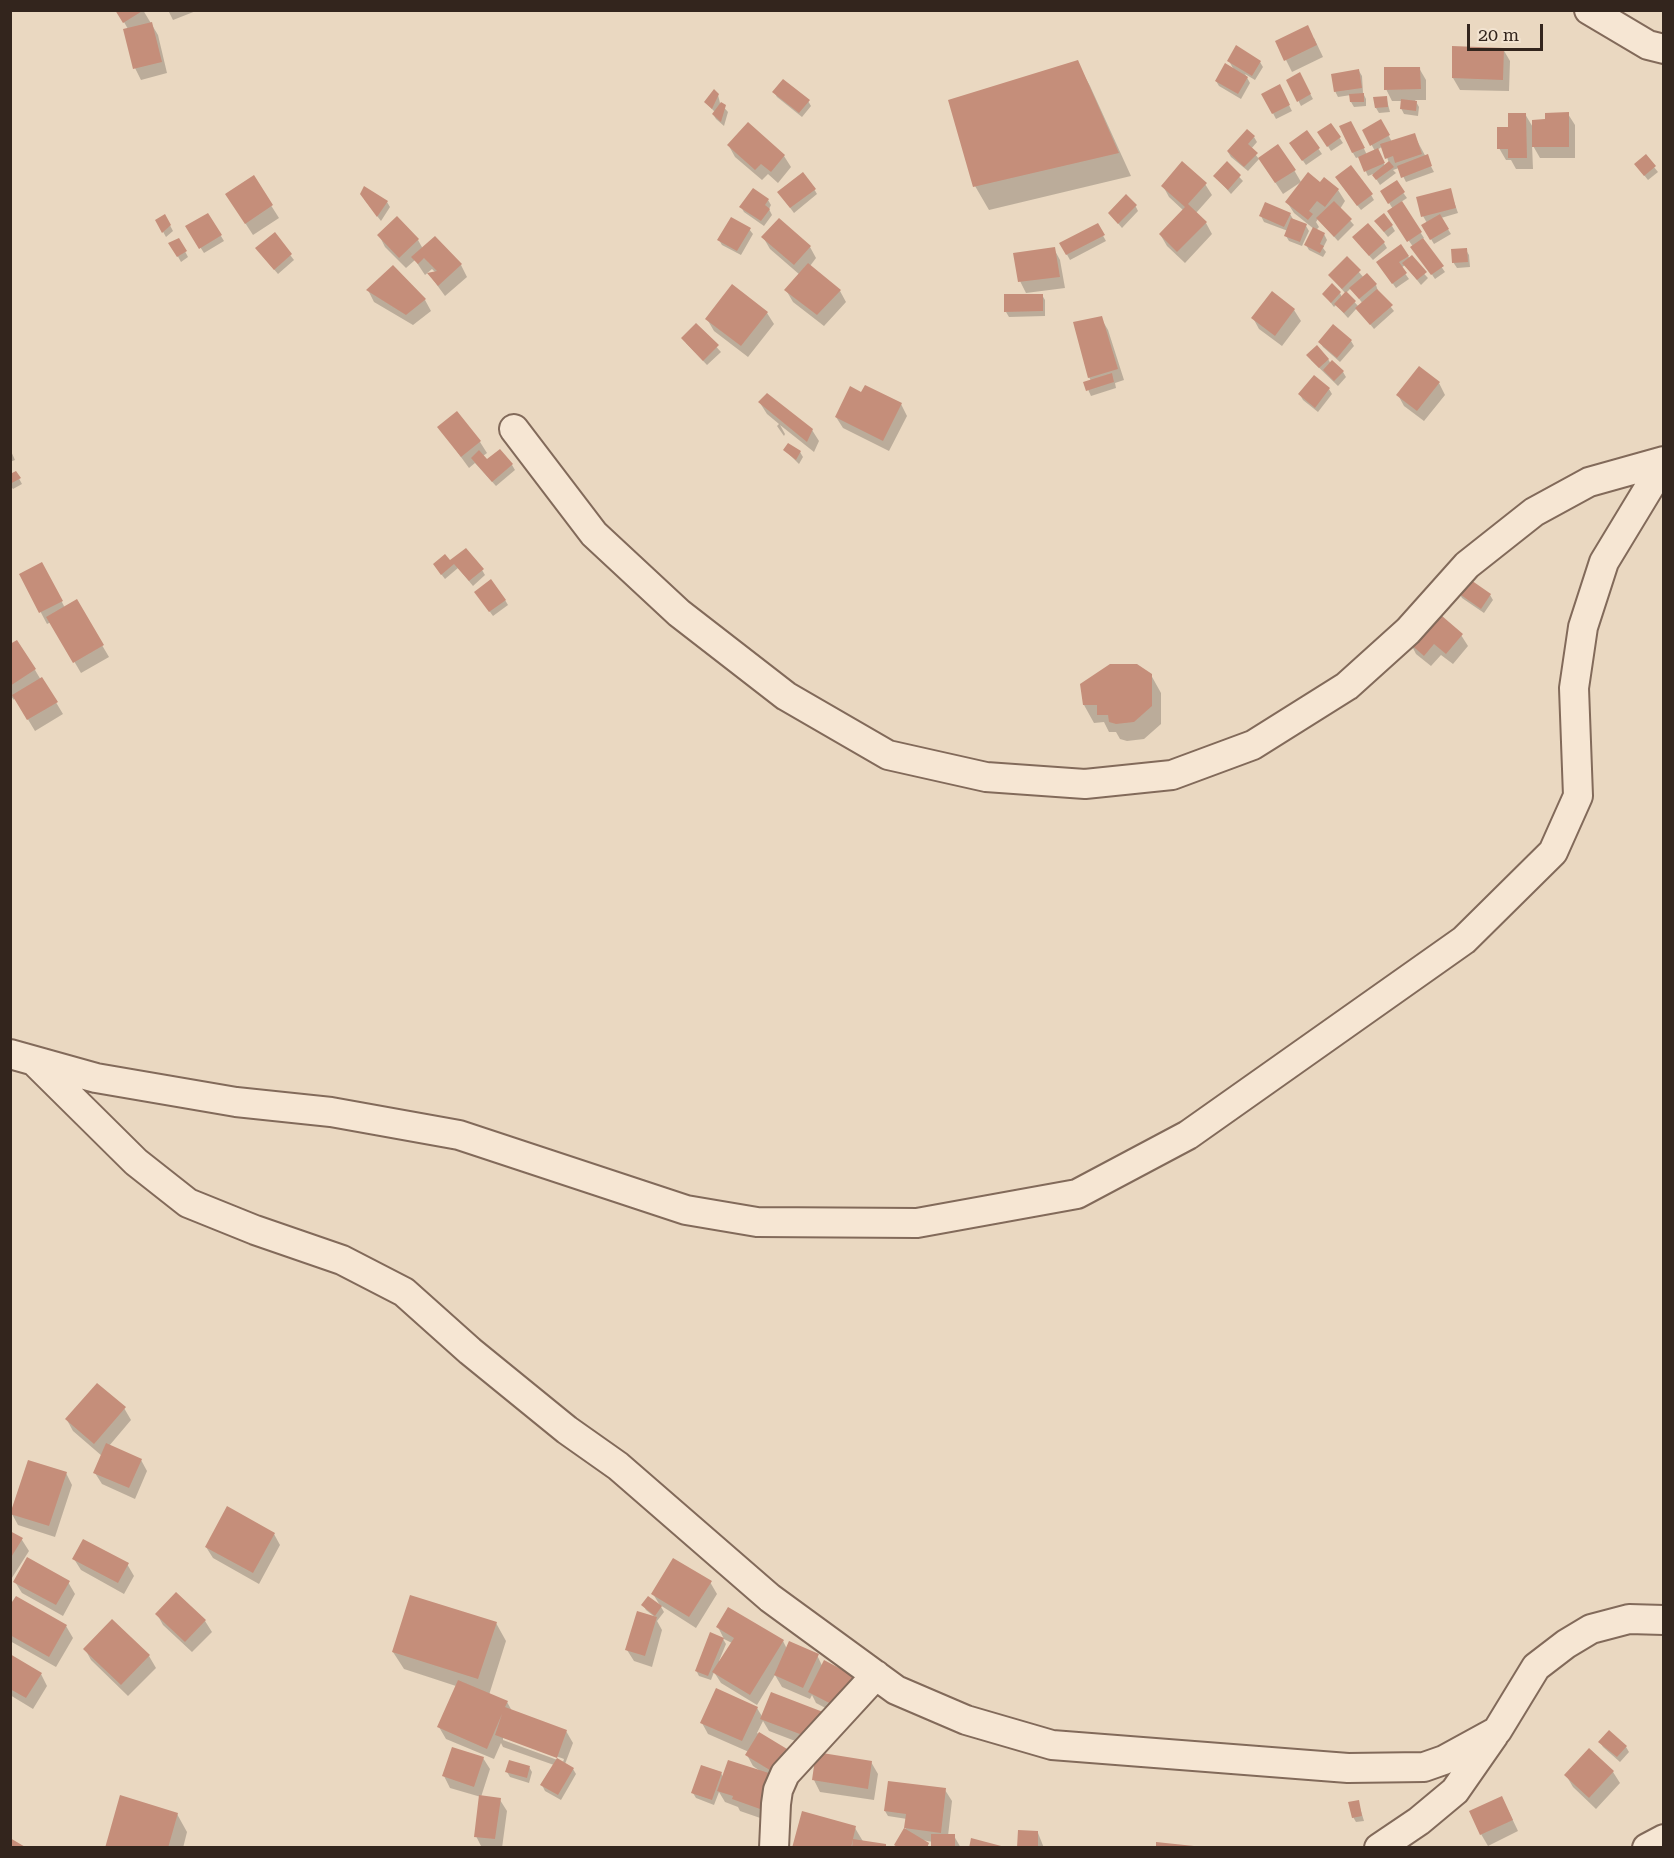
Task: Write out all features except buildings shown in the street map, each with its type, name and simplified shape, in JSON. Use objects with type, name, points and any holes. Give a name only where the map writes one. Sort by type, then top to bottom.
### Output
[{"type":"street","points":[[1589,10],[1648,45],[1664,49]]},
{"type":"street","points":[[514,429],[594,534],[679,613],[786,696],[888,755],[986,777],[1085,784],[1172,775],[1253,745],[1347,686],[1408,631],[1467,565],[1534,512],[1589,482],[1664,462]]},
{"type":"street","points":[[23,1058],[96,1078],[236,1102],[331,1112],[459,1135],[686,1210],[757,1222],[917,1223],[1077,1194],[1188,1135],[1464,940],[1553,852],[1578,796],[1574,688],[1583,627],[1604,562],[1664,462]]},
{"type":"street","points":[[23,1058],[136,1162],[188,1203],[255,1230],[342,1260],[404,1292],[470,1351],[567,1430],[618,1466],[770,1598],[896,1690],[966,1720],[1052,1745],[1348,1768],[1424,1767],[1444,1760],[1497,1731]]},
{"type":"street","points":[[1379,1848],[1419,1821],[1455,1791],[1497,1731],[1536,1667],[1566,1644],[1591,1629],[1629,1620],[1664,1620]]},
{"type":"street","points":[[774,1848],[778,1790],[785,1774],[876,1675]]},
{"type":"street","points":[[1647,1848],[1664,1839]]}]
